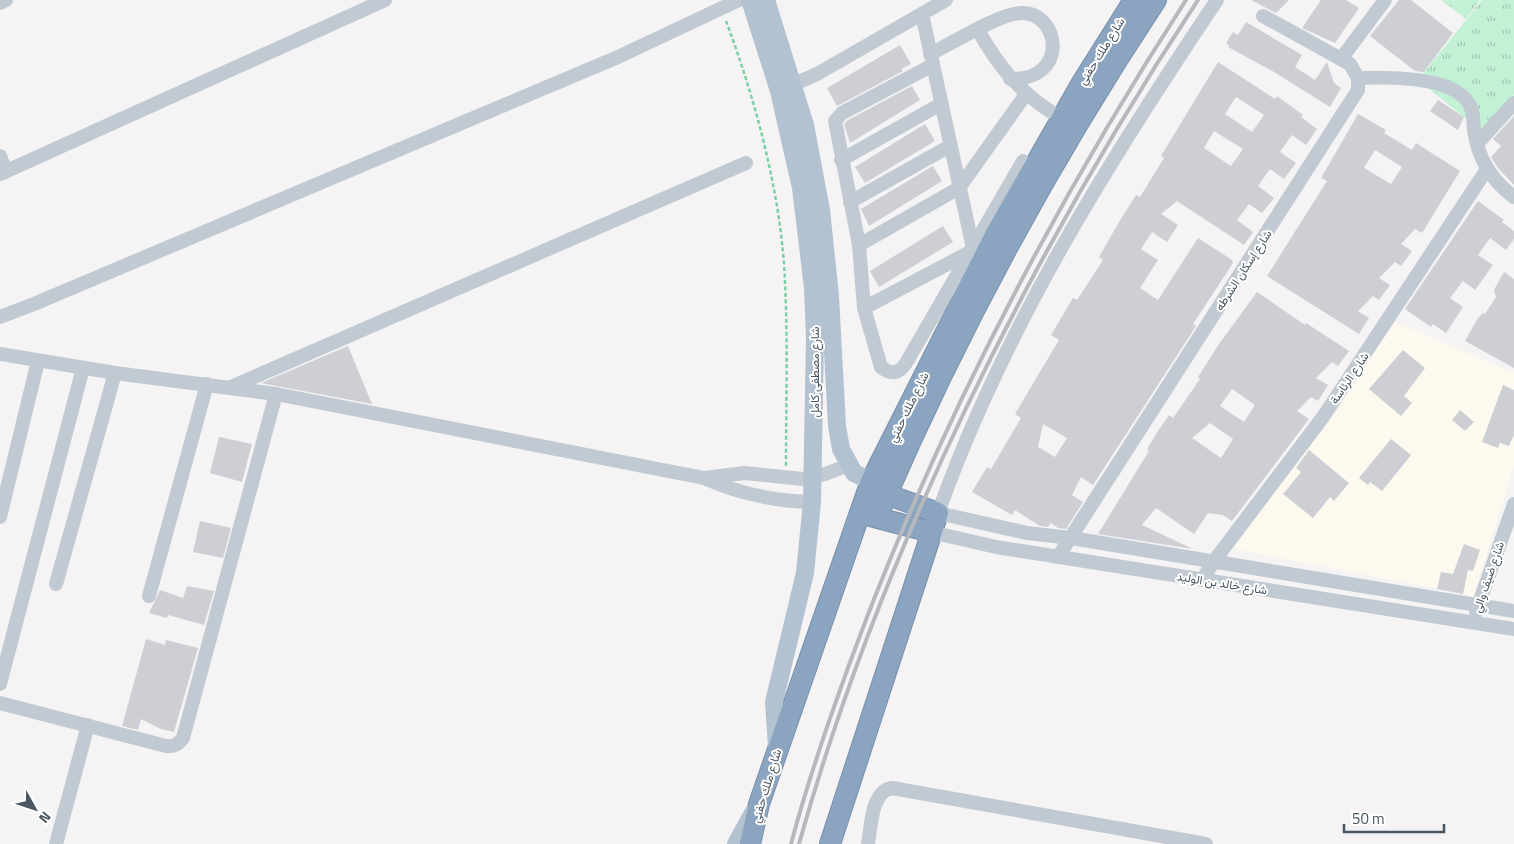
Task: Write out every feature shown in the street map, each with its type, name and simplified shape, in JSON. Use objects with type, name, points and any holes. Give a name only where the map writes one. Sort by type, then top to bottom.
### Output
[{"type":"highway","name":"شارع ملك حفني","points":[[750,844],[758,804],[777,748],[868,515],[871,480],[983,258],[1061,118],[1134,0]]},
{"type":"highway","name":"شارع ملك حفني","points":[[868,515],[886,494],[962,335],[1018,229],[1105,80],[1156,0]]},
{"type":"highway","points":[[830,844],[938,513],[886,494],[871,480]]},
{"type":"highway","points":[[868,515],[931,532]]},
{"type":"main road","name":"شارع مصطفى كامل","points":[[750,0],[780,91],[801,188],[808,238],[815,338],[798,478],[805,502],[806,573],[774,702],[777,748]]},
{"type":"main road","name":"شارع مصطفى كامل","points":[[766,0],[794,84],[821,210],[830,296],[837,426],[841,449],[848,465]]},
{"type":"main road","points":[[848,465],[854,473],[871,480]]},
{"type":"main road","points":[[736,844],[758,804]]},
{"type":"street","points":[[0,2],[6,0]]},
{"type":"street","points":[[0,156],[3,172],[385,0]]},
{"type":"street","points":[[0,317],[618,57],[739,0]]},
{"type":"street","points":[[794,84],[817,74],[946,0]]},
{"type":"street","points":[[938,513],[982,404],[1024,316],[1059,251],[1117,150],[1217,0]]},
{"type":"street","points":[[1341,59],[1385,0]]},
{"type":"street","points":[[1010,78],[1025,79],[1039,73],[1049,61],[1054,46],[1050,30],[1039,18],[1023,13],[1007,16],[978,30],[837,116],[834,126],[859,245],[864,308],[881,367],[887,372],[895,373],[902,370],[1023,161]]},
{"type":"street","points":[[922,14],[972,250]]},
{"type":"street","points":[[1263,16],[1350,64],[1358,78],[1386,76],[1415,80],[1457,91],[1467,101],[1473,114],[1477,144],[1486,169],[1498,184],[1514,197]]},
{"type":"street","points":[[978,30],[992,56],[1010,78],[1026,94],[1061,118]]},
{"type":"street","name":"شارع إسكان الشرطه","points":[[1058,557],[1353,100],[1358,90],[1358,78]]},
{"type":"street","points":[[859,245],[960,188],[1026,94]]},
{"type":"street","points":[[1477,144],[1514,103]]},
{"type":"street","points":[[841,160],[941,104]]},
{"type":"street","points":[[850,202],[950,146]]},
{"type":"street","points":[[230,387],[746,163]]},
{"type":"street","name":"شارع الرئاسة","points":[[1202,580],[1214,561],[1323,417],[1486,169]]},
{"type":"street","points":[[864,308],[972,250]]},
{"type":"street","points":[[0,354],[115,373],[276,394],[704,478],[743,493],[805,502]]},
{"type":"street","points":[[0,517],[38,361]]},
{"type":"street","points":[[0,684],[83,368]]},
{"type":"street","points":[[56,584],[115,373]]},
{"type":"street","points":[[150,596],[207,384]]},
{"type":"street","points":[[0,703],[172,747],[183,738],[276,394]]},
{"type":"street","points":[[704,478],[745,473],[798,478],[848,465]]},
{"type":"street","name":"شارع ضيف والي","points":[[1472,622],[1514,504]]},
{"type":"street","name":"شارع خالد بن الوليد","points":[[938,513],[1027,533],[1072,538],[1514,611]]},
{"type":"street","name":"شارع خالد بن الوليد","points":[[931,532],[996,548],[1514,630]]},
{"type":"street","points":[[1422,614],[1426,595]]},
{"type":"street","points":[[56,844],[88,725]]},
{"type":"street","points":[[868,844],[878,797],[883,791],[892,788],[1206,844]]},
{"type":"path","points":[[722,8],[762,138],[774,191],[785,282],[798,478]]},
{"type":"shaded area","points":[[1391,320],[1514,373],[1514,466],[1473,596],[1234,549]]},
{"type":"green space","points":[[1441,0],[1480,0],[1466,19]]},
{"type":"green space","points":[[1482,0],[1514,0],[1514,95],[1484,133],[1418,80]]},
{"type":"building","points":[[1251,0],[1289,0],[1276,13]]},
{"type":"building","points":[[1321,0],[1346,0],[1359,8],[1335,43],[1302,28]]},
{"type":"building","points":[[1399,0],[1411,0],[1453,33],[1424,72],[1415,71],[1370,36]]},
{"type":"building","points":[[1246,22],[1302,55],[1295,67],[1315,80],[1327,62],[1334,83],[1341,88],[1330,107],[1274,72],[1228,47],[1229,45],[1226,43],[1233,32],[1238,35]]},
{"type":"building","points":[[900,45],[911,64],[901,69],[903,71],[837,106],[827,88]]},
{"type":"building","points":[[1218,62],[1275,99],[1277,96],[1303,115],[1301,117],[1317,129],[1306,145],[1292,135],[1280,152],[1296,163],[1284,179],[1270,169],[1258,186],[1274,198],[1262,213],[1249,204],[1237,220],[1253,232],[1244,245],[1177,201],[1161,214],[1178,225],[1167,242],[1152,232],[1141,249],[1158,260],[1140,288],[1158,300],[1198,238],[1232,260],[1233,263],[1193,324],[1196,326],[1093,485],[1081,477],[1072,495],[1083,502],[1066,529],[1058,528],[1051,523],[1048,527],[1040,526],[1015,510],[1012,515],[972,492],[987,467],[991,469],[1021,418],[1015,414],[1059,340],[1051,335],[1073,298],[1077,300],[1103,260],[1099,257],[1136,195],[1140,197],[1164,158],[1161,156]],"holes":[[[1236,97],[1264,115],[1252,132],[1225,114]],[[1214,131],[1243,149],[1231,166],[1204,148]],[[1043,424],[1067,438],[1055,457],[1038,447]]]},
{"type":"building","points":[[912,86],[920,100],[850,143],[844,124],[848,120]]},
{"type":"building","points":[[1438,100],[1464,117],[1458,130],[1430,111]]},
{"type":"building","points":[[1358,114],[1386,130],[1384,133],[1412,150],[1416,143],[1460,171],[1422,233],[1415,229],[1401,244],[1412,251],[1401,266],[1395,262],[1379,278],[1390,285],[1379,300],[1373,296],[1358,311],[1369,318],[1359,334],[1267,276],[1327,181],[1321,178]],"holes":[[[1375,150],[1402,167],[1391,184],[1364,168]]]},
{"type":"building","points":[[1514,116],[1514,185],[1498,168],[1491,157],[1501,146],[1493,139]]},
{"type":"building","points":[[925,124],[935,141],[865,183],[855,167]]},
{"type":"building","points":[[933,166],[942,181],[869,226],[861,209]]},
{"type":"building","points":[[1478,201],[1504,220],[1502,222],[1514,231],[1514,239],[1506,250],[1490,238],[1478,255],[1493,265],[1475,290],[1463,281],[1450,298],[1463,307],[1446,333],[1433,324],[1431,327],[1405,309]]},
{"type":"building","points":[[943,226],[953,242],[879,287],[870,271]]},
{"type":"building","points":[[1504,272],[1514,279],[1514,368],[1465,341],[1478,318],[1483,313],[1485,314],[1496,297],[1494,290]]},
{"type":"building","points":[[1257,292],[1305,325],[1306,323],[1349,351],[1338,366],[1332,362],[1316,378],[1328,385],[1318,401],[1311,397],[1297,411],[1309,419],[1232,521],[1223,515],[1208,513],[1194,534],[1156,508],[1142,525],[1193,549],[1098,534],[1149,451],[1147,449],[1158,431],[1169,415],[1173,418],[1200,379],[1198,377],[1219,344]],"holes":[[[1232,389],[1255,405],[1244,422],[1220,406]],[[1210,423],[1233,439],[1221,458],[1192,438]]]},
{"type":"building","points":[[348,346],[372,404],[261,383]]},
{"type":"building","points":[[1403,350],[1425,368],[1404,396],[1412,403],[1401,416],[1369,389]]},
{"type":"building","points":[[1503,385],[1514,390],[1514,435],[1509,446],[1500,443],[1498,448],[1482,442]]},
{"type":"building","points":[[1460,410],[1474,422],[1465,431],[1452,420]]},
{"type":"building","points":[[219,437],[252,444],[242,482],[210,473]]},
{"type":"building","points":[[1391,439],[1411,455],[1382,491],[1370,482],[1368,485],[1359,478]]},
{"type":"building","points":[[1309,450],[1349,483],[1334,501],[1330,497],[1313,518],[1283,494],[1301,472],[1296,468]]},
{"type":"building","points":[[200,521],[231,528],[223,558],[193,552]]},
{"type":"building","points":[[1464,544],[1480,550],[1473,571],[1468,570],[1463,594],[1437,589],[1441,572],[1453,574]]},
{"type":"building","points":[[187,586],[214,591],[204,625],[168,615],[167,618],[149,613],[160,590],[183,598]]},
{"type":"building","points":[[146,639],[165,645],[166,640],[198,648],[174,732],[161,729],[141,719],[138,730],[122,726]]},
{"type":"railway","points":[[791,844],[829,720],[874,599],[906,521],[977,367],[1015,292],[1097,144],[1186,0]]},
{"type":"railway","points":[[799,844],[833,734],[872,624],[917,515],[967,407],[1020,301],[1077,198],[1136,97],[1198,0]]}]
